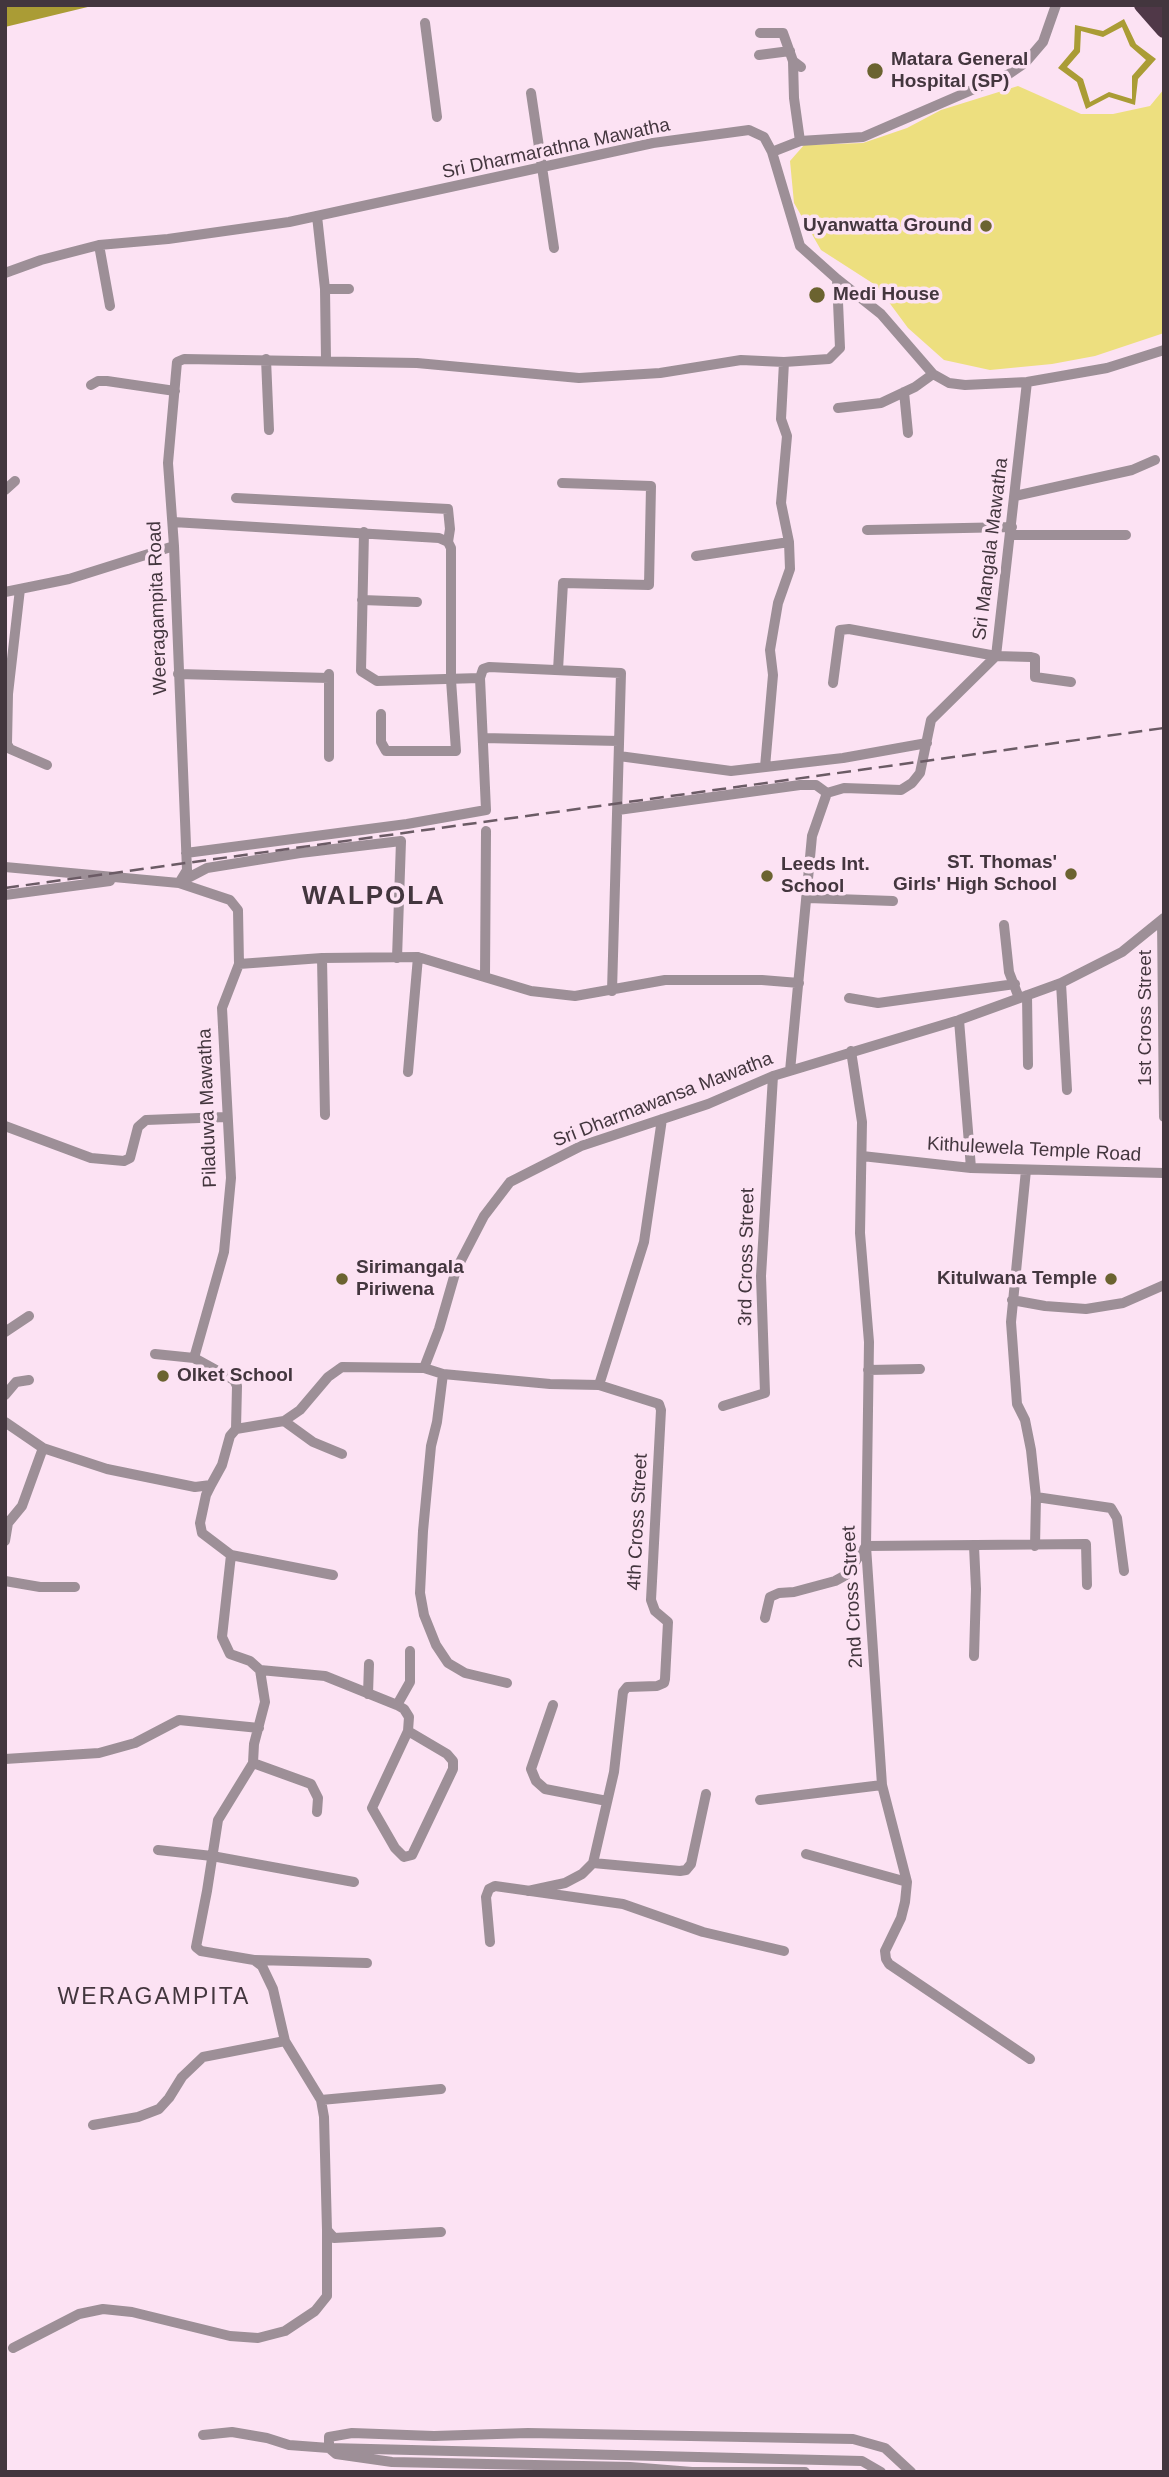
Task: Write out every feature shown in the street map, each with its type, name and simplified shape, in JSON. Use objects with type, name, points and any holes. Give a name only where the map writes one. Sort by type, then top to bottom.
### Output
[{"type":"highway","points":[[1142,5],[1164,30]]},
{"type":"highway","points":[[1157,5],[1164,13]]},
{"type":"street","points":[[772,152],[800,141],[863,137],[1009,75],[1025,64],[1043,42],[1056,5]]},
{"type":"street","points":[[425,23],[437,117]]},
{"type":"street","points":[[760,33],[783,33],[794,60],[794,98],[800,141]]},
{"type":"street","points":[[759,55],[794,60]]},
{"type":"street","points":[[531,93],[554,248]]},
{"type":"street","name":"Sri Dharmarathna Mawatha","points":[[5,273],[40,260],[99,245],[168,239],[317,216],[653,143],[749,130],[789,144]]},
{"type":"street","points":[[764,137],[772,152],[800,246],[881,314],[933,374],[948,383],[965,385],[1027,382],[1107,368],[1164,350]]},
{"type":"street","points":[[317,216],[325,289],[326,360]]},
{"type":"street","points":[[99,245],[110,306]]},
{"type":"street","points":[[269,430],[266,359],[416,363],[579,378],[660,373],[741,360],[784,362],[829,359],[841,348],[837,279]]},
{"type":"street","points":[[325,289],[349,289]]},
{"type":"street","name":"Weeragampita Road","points":[[179,883],[187,870],[173,522],[168,464],[177,362],[184,359],[266,359]]},
{"type":"street","points":[[765,767],[773,676],[770,650],[778,603],[790,569],[789,542],[780,503],[787,436],[781,419],[784,362]]},
{"type":"street","points":[[838,408],[881,403],[915,387],[933,374]]},
{"type":"street","points":[[91,385],[98,381],[107,381],[175,391]]},
{"type":"street","name":"Sri Mangala Mawatha","points":[[618,810],[800,785],[816,785],[827,793],[844,788],[901,790],[912,783],[919,773],[931,720],[996,656],[1027,382]]},
{"type":"street","points":[[904,392],[908,433]]},
{"type":"street","points":[[1015,496],[1132,470],[1155,460]]},
{"type":"street","points":[[5,490],[15,481]]},
{"type":"street","points":[[558,670],[563,583],[649,585],[651,486],[562,483]]},
{"type":"street","points":[[236,498],[448,509],[448,542],[451,548],[451,680],[456,751],[386,751],[381,742],[381,714]]},
{"type":"street","points":[[173,522],[364,532],[439,538],[448,542]]},
{"type":"street","points":[[867,530],[1126,535]]},
{"type":"street","points":[[364,532],[361,671],[377,681],[480,678]]},
{"type":"street","points":[[696,556],[789,542]]},
{"type":"street","points":[[5,592],[69,579],[174,546]]},
{"type":"street","points":[[20,589],[8,694],[7,744],[10,749],[47,765]]},
{"type":"street","points":[[362,600],[417,602]]},
{"type":"street","points":[[833,682],[840,630],[849,629],[996,656],[1035,658],[1035,677],[1071,682]]},
{"type":"street","points":[[186,853],[407,824],[486,810],[480,678],[483,669],[489,667],[621,674],[612,991]]},
{"type":"street","points":[[178,674],[329,676],[329,757]]},
{"type":"street","points":[[483,738],[619,741]]},
{"type":"street","points":[[619,756],[731,771],[843,758],[927,743]]},
{"type":"street","points":[[790,1071],[812,836],[827,793]]},
{"type":"street","points":[[485,976],[486,831]]},
{"type":"street","points":[[5,895],[126,880],[179,883],[207,868],[401,841],[397,958]]},
{"type":"street","points":[[5,867],[179,883]]},
{"type":"street","name":"Piladuwa Mawatha","points":[[179,883],[230,900],[238,910],[239,964],[222,1008],[231,1178],[224,1252],[194,1358]]},
{"type":"street","points":[[808,898],[893,901]]},
{"type":"street","name":"1st Cross Street","points":[[1163,919],[1164,1117]]},
{"type":"street","name":"Sri Dharmawansa Mawatha","points":[[424,1368],[439,1329],[456,1270],[484,1216],[510,1182],[581,1146],[708,1104],[772,1076],[959,1020],[1061,983],[1122,952],[1163,919]]},
{"type":"street","points":[[1004,925],[1009,972],[1023,996],[1028,1065]]},
{"type":"street","points":[[239,964],[322,958],[418,957],[531,990],[575,996],[665,980],[762,980],[799,983]]},
{"type":"street","points":[[408,1072],[418,957]]},
{"type":"street","points":[[322,958],[325,1115]]},
{"type":"street","points":[[1061,983],[1067,1090]]},
{"type":"street","points":[[849,998],[878,1003],[1015,985]]},
{"type":"street","points":[[959,1020],[971,1168]]},
{"type":"street","name":"2nd Cross Street","points":[[851,1051],[862,1122],[860,1233],[869,1342],[866,1546],[882,1785],[907,1882],[901,1917],[885,1951],[889,1964],[1030,2059]]},
{"type":"street","name":"3rd Cross Street","points":[[723,1406],[765,1393],[761,1276],[772,1076]]},
{"type":"street","points":[[5,1126],[90,1158],[124,1161],[130,1158],[138,1127],[146,1121],[226,1117]]},
{"type":"street","points":[[333,1575],[231,1555],[202,1533],[200,1523],[204,1504],[222,1465],[229,1436],[236,1429],[284,1421],[300,1410],[328,1377],[342,1367],[424,1368],[443,1374],[550,1384],[599,1384],[644,1242],[662,1119]]},
{"type":"street","name":"Kithulewela Temple Road","points":[[862,1156],[971,1168],[1164,1173]]},
{"type":"street","points":[[1026,1170],[1011,1322],[1017,1404],[1025,1420],[1031,1450],[1036,1497],[1035,1546]]},
{"type":"street","points":[[1012,1300],[1086,1309],[1123,1303],[1164,1285]]},
{"type":"street","points":[[5,1332],[29,1316]]},
{"type":"street","points":[[155,1354],[194,1358],[234,1380],[237,1386],[236,1429]]},
{"type":"street","points":[[868,1370],[920,1369]]},
{"type":"street","points":[[443,1374],[431,1446],[423,1531],[420,1593],[424,1615],[436,1646],[448,1663],[466,1673],[508,1683]]},
{"type":"street","points":[[5,1395],[16,1382],[29,1380]]},
{"type":"street","name":"4th Cross Street","points":[[593,1863],[614,1772],[623,1692],[627,1687],[653,1687],[664,1683],[668,1622],[655,1611],[651,1600],[661,1410],[659,1404],[599,1384]]},
{"type":"street","points":[[284,1421],[313,1442],[342,1454]]},
{"type":"street","points":[[5,1422],[43,1448],[107,1469],[166,1483],[195,1487],[212,1485]]},
{"type":"street","points":[[5,1542],[8,1523],[22,1506],[43,1448]]},
{"type":"street","points":[[1036,1497],[1111,1508],[1117,1518],[1124,1571]]},
{"type":"street","points":[[765,1618],[770,1597],[835,1581],[846,1575],[866,1546],[1086,1544],[1087,1585]]},
{"type":"street","points":[[974,1546],[974,1657]]},
{"type":"street","points":[[231,1555],[222,1637],[230,1654],[250,1661],[260,1670],[325,1676],[397,1705],[404,1709],[409,1717],[408,1731],[372,1808],[395,1848],[404,1857],[412,1856],[453,1769],[453,1761],[447,1754],[408,1731]]},
{"type":"street","points":[[5,1581],[40,1587],[75,1587]]},
{"type":"street","points":[[397,1705],[410,1682],[410,1651]]},
{"type":"street","points":[[368,1694],[369,1664]]},
{"type":"street","points":[[260,1670],[265,1702],[254,1744],[253,1763],[218,1820],[196,1947],[201,1951],[254,1960],[367,1963]]},
{"type":"street","points":[[553,1705],[531,1769],[536,1781],[545,1788],[607,1801]]},
{"type":"street","points":[[5,1759],[99,1753],[135,1743],[179,1720],[259,1728]]},
{"type":"street","points":[[253,1763],[311,1783],[318,1798],[317,1812]]},
{"type":"street","points":[[760,1800],[882,1785]]},
{"type":"street","points":[[528,1891],[565,1883],[582,1874],[593,1863],[686,1870],[691,1864],[706,1794]]},
{"type":"street","points":[[158,1850],[212,1856],[354,1882]]},
{"type":"street","points":[[806,1854],[907,1882]]},
{"type":"street","points":[[490,1942],[486,1897],[489,1889],[495,1886],[623,1903],[704,1932],[784,1951]]},
{"type":"street","points":[[13,2348],[79,2314],[103,2309],[132,2312],[230,2336],[258,2338],[285,2331],[315,2311],[327,2296],[324,2117],[321,2099],[285,2041],[273,1989],[262,1966],[254,1960]]},
{"type":"street","points":[[93,2125],[138,2117],[159,2109],[182,2077],[203,2057],[285,2041]]},
{"type":"street","points":[[321,2099],[441,2089]]},
{"type":"street","points":[[327,2230],[334,2238],[441,2232]]},
{"type":"street","points":[[203,2435],[232,2432],[289,2445],[329,2448],[862,2461],[881,2472]]},
{"type":"street","points":[[805,2472],[692,2472],[630,2467],[392,2462],[336,2454],[329,2448],[329,2437],[352,2433],[435,2436],[528,2433],[853,2439],[885,2448],[911,2472]]},
{"type":"shaded area","points":[[5,5],[96,5],[5,27]]},
{"type":"shaded area","points":[[1124,19],[1136,44],[1156,59],[1138,79],[1135,105],[1109,97],[1086,109],[1077,82],[1058,68],[1074,49],[1075,25],[1103,31]],"holes":[[[1122,27],[1130,46],[1146,60],[1132,76],[1132,99],[1109,92],[1090,102],[1083,79],[1067,67],[1080,52],[1081,31],[1103,37]]]},
{"type":"shaded area","name":"Uyanwatta Ground","points":[[1018,86],[1081,114],[1113,114],[1150,106],[1164,89],[1164,333],[1095,356],[1052,364],[990,370],[944,360],[908,328],[877,286],[821,250],[794,203],[790,161],[804,145],[863,143],[907,128],[941,110]]},
{"type":"railway","points":[[5,888],[1164,728]]},
{"type":"place","name":"Matara General Hospital (SP)","points":[[875,71]]},
{"type":"place","name":"Uyanwatta Ground","points":[[986,226]]},
{"type":"place","name":"Medi House","points":[[817,295]]},
{"type":"place","name":"ST. Thomas' Girls' High School","points":[[1071,874]]},
{"type":"place","name":"Leeds Int. School","points":[[767,876]]},
{"type":"place","name":"Sirimangala Piriwena","points":[[342,1279]]},
{"type":"place","name":"Kitulwana Temple","points":[[1111,1279]]},
{"type":"place","name":"Olket School","points":[[163,1376]]},
{"type":"district","name":"WALPOLA","points":[[374,897]]},
{"type":"district","name":"WERAGAMPITA","points":[[154,1998]]}]
